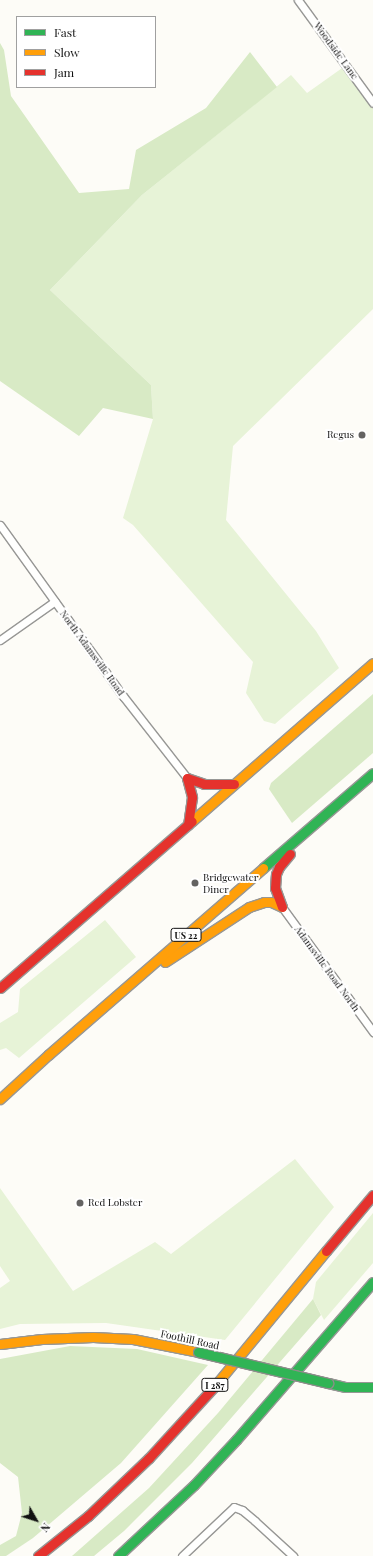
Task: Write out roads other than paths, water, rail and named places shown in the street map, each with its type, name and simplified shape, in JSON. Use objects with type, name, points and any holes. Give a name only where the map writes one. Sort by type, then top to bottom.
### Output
[{"type":"main road","points":[[0,988],[373,663]]},
{"type":"main road","name":"US 22","points":[[0,1099],[133,981],[373,773]]},
{"type":"main road","points":[[187,778],[204,784],[234,784]]},
{"type":"main road","points":[[187,778],[192,796],[188,825]]},
{"type":"main road","points":[[282,907],[275,888],[276,874],[279,867],[324,815]]},
{"type":"main road","points":[[133,981],[183,951],[249,907],[264,902],[272,902],[282,907]]},
{"type":"main road","name":"I 287","points":[[38,1556],[88,1516],[150,1458],[205,1397],[373,1195]]},
{"type":"main road","points":[[118,1556],[194,1485],[236,1440],[373,1282]]},
{"type":"main road","name":"Foothill Road","points":[[0,1344],[42,1339],[93,1337],[133,1339],[198,1352],[328,1383],[346,1386],[373,1387]]},
{"type":"street","name":"Woodside Lane","points":[[298,0],[373,102]]},
{"type":"street","name":"North Adamsville Road","points":[[0,525],[123,696],[187,778]]},
{"type":"street","points":[[0,640],[55,600]]},
{"type":"street","name":"Adamsville Road North","points":[[282,907],[373,1032]]},
{"type":"street","points":[[182,1556],[234,1507],[242,1510],[293,1556]]},
{"type":"place","name":"Regus","points":[[362,435]]},
{"type":"place","name":"Bridgewater Diner","points":[[195,883]]},
{"type":"place","name":"Red Lobster","points":[[80,1203]]}]
